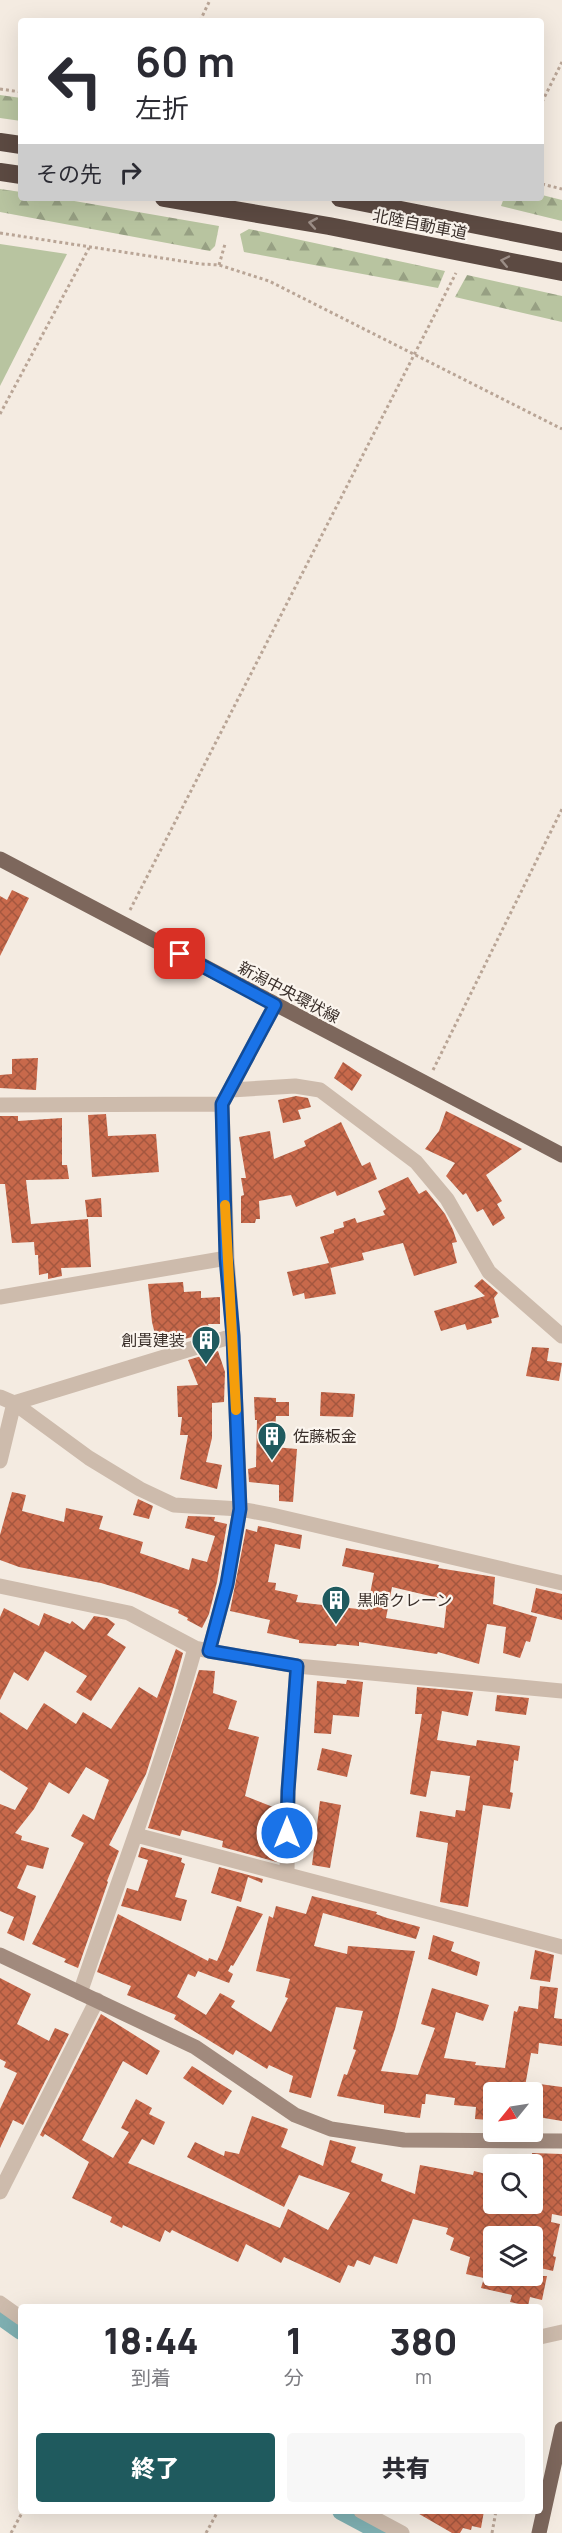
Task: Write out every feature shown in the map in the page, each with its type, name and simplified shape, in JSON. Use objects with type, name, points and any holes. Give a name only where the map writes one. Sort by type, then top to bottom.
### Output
[{"type":"highway","points":[[0,142],[18,145]]},
{"type":"highway","points":[[0,172],[18,175]]},
{"type":"highway","name":"北陸自動車道","points":[[182,201],[329,226],[562,272]]},
{"type":"highway","name":"北陸自動車道","points":[[355,201],[562,242]]},
{"type":"main road","name":"新潟中央環状線","points":[[0,859],[562,1155]]},
{"type":"main road","points":[[539,2533],[562,2429]]},
{"type":"street","points":[[80,1993],[186,1684],[227,1584],[240,1509],[233,1336],[226,1258],[222,1104],[275,1005]]},
{"type":"street","points":[[231,1090],[294,1086],[320,1090],[416,1161],[447,1199],[489,1272],[562,1336]]},
{"type":"street","points":[[0,1105],[222,1104]]},
{"type":"street","points":[[0,1297],[226,1258]]},
{"type":"street","points":[[7,1400],[233,1336]]},
{"type":"street","points":[[0,1461],[7,1400]]},
{"type":"street","points":[[7,1400],[89,1458],[140,1489],[174,1505],[240,1509],[562,1583]]},
{"type":"street","points":[[0,1586],[129,1613],[202,1649],[297,1666],[562,1691]]},
{"type":"street","points":[[287,1874],[288,1791],[297,1666]]},
{"type":"street","points":[[136,1835],[562,1947]]},
{"type":"street","points":[[0,1955],[195,2047],[295,2115],[331,2129],[404,2140],[562,2141]]},
{"type":"street","points":[[0,2192],[97,2000]]},
{"type":"street","points":[[0,2302],[18,2316]]},
{"type":"street","points":[[543,2336],[562,2332]]},
{"type":"street","points":[[367,2514],[402,2533]]},
{"type":"path","points":[[201,18],[210,0]]},
{"type":"path","points":[[544,98],[562,62]]},
{"type":"path","points":[[0,89],[18,92]]},
{"type":"path","points":[[544,184],[562,189]]},
{"type":"path","points":[[0,233],[89,248],[219,265],[269,281],[562,429]]},
{"type":"path","points":[[219,265],[225,244]]},
{"type":"path","points":[[0,414],[89,248]]},
{"type":"path","points":[[123,924],[456,273]]},
{"type":"path","points":[[426,1085],[562,809]]},
{"type":"path","points":[[11,2533],[21,2514]]},
{"type":"path","points":[[206,2533],[216,2514]]},
{"type":"path","points":[[492,2533],[495,2514]]},
{"type":"green space","points":[[0,95],[18,98],[18,121],[0,118]]},
{"type":"green space","points":[[0,189],[18,192],[18,201],[74,201],[219,226],[215,246],[210,251],[0,212]]},
{"type":"green space","points":[[544,196],[562,200],[562,221],[501,206],[503,201],[544,201]]},
{"type":"green space","points":[[249,229],[445,271],[438,288],[244,252],[240,234]]},
{"type":"green space","points":[[0,244],[67,254],[0,386]]},
{"type":"green space","points":[[467,275],[562,296],[562,322],[455,297]]},
{"type":"building","points":[[12,890],[29,898],[0,956],[0,896],[7,900]]},
{"type":"building","points":[[38,1058],[36,1090],[0,1088],[0,1075],[12,1074],[12,1059]]},
{"type":"building","points":[[343,1062],[362,1075],[352,1091],[334,1078]]},
{"type":"building","points":[[296,1096],[308,1098],[311,1107],[298,1110],[301,1119],[283,1123],[278,1100]]},
{"type":"building","points":[[446,1111],[522,1149],[486,1175],[502,1201],[497,1204],[505,1218],[493,1226],[483,1209],[477,1212],[466,1193],[463,1195],[446,1176],[455,1163],[425,1149],[439,1131]]},
{"type":"building","points":[[106,1114],[108,1136],[156,1134],[159,1172],[92,1177],[88,1115]]},
{"type":"building","points":[[0,1116],[18,1116],[18,1121],[62,1118],[62,1165],[67,1165],[69,1179],[26,1180],[31,1224],[88,1219],[91,1267],[61,1268],[62,1276],[48,1279],[48,1273],[39,1275],[38,1255],[35,1255],[34,1242],[12,1243],[5,1184],[0,1184]]},
{"type":"building","points":[[341,1122],[362,1166],[370,1162],[377,1179],[337,1196],[335,1191],[296,1207],[291,1195],[259,1201],[260,1219],[256,1219],[255,1223],[241,1223],[241,1196],[244,1195],[241,1178],[246,1178],[239,1137],[270,1131],[274,1159],[306,1146],[304,1141]]},
{"type":"building","points":[[408,1177],[419,1194],[426,1190],[445,1214],[457,1242],[452,1243],[457,1263],[414,1276],[403,1243],[362,1253],[364,1260],[330,1268],[336,1294],[305,1299],[304,1293],[293,1296],[287,1272],[329,1263],[320,1237],[344,1227],[343,1222],[355,1218],[357,1223],[385,1215],[383,1211],[386,1209],[378,1191]]},
{"type":"building","points":[[101,1198],[102,1217],[87,1217],[85,1200]]},
{"type":"building","points":[[482,1279],[498,1293],[494,1298],[499,1317],[491,1319],[492,1323],[467,1330],[465,1324],[441,1331],[434,1311],[485,1296],[474,1286]]},
{"type":"building","points":[[183,1282],[184,1292],[201,1291],[201,1298],[220,1297],[220,1324],[208,1324],[211,1332],[158,1346],[152,1322],[148,1284]]},
{"type":"building","points":[[532,1347],[549,1348],[547,1361],[562,1363],[559,1381],[526,1376]]},
{"type":"building","points":[[218,1351],[225,1372],[224,1402],[212,1403],[212,1438],[206,1462],[222,1465],[217,1489],[180,1479],[188,1435],[180,1435],[182,1417],[178,1417],[177,1386],[198,1385],[188,1360]]},
{"type":"building","points":[[321,1392],[355,1394],[353,1417],[320,1416]]},
{"type":"building","name":"佐藤板金","points":[[254,1397],[276,1398],[276,1402],[289,1402],[289,1416],[276,1416],[274,1447],[297,1449],[293,1502],[279,1501],[279,1485],[249,1482],[248,1469],[256,1467],[257,1420],[255,1420]]},
{"type":"building","points":[[12,1492],[26,1495],[22,1511],[64,1522],[66,1508],[103,1516],[99,1529],[143,1542],[140,1553],[189,1570],[192,1558],[207,1562],[215,1536],[185,1528],[188,1516],[215,1517],[214,1521],[227,1524],[217,1582],[209,1614],[202,1628],[178,1613],[179,1610],[134,1593],[101,1583],[19,1567],[0,1560],[0,1535]]},
{"type":"building","points":[[138,1499],[153,1506],[149,1519],[133,1515]]},
{"type":"building","points":[[258,1526],[302,1535],[300,1549],[275,1544],[268,1582],[276,1583],[275,1590],[298,1595],[296,1602],[367,1610],[374,1573],[342,1566],[346,1548],[439,1565],[438,1568],[495,1577],[493,1604],[537,1617],[530,1642],[526,1641],[520,1658],[503,1653],[506,1627],[487,1624],[479,1664],[438,1652],[437,1654],[359,1642],[359,1646],[299,1643],[299,1640],[267,1633],[270,1620],[230,1611],[246,1529],[257,1532]],"holes":[[[392,1587],[447,1600],[444,1628],[386,1618]]]},
{"type":"building","points":[[536,1588],[562,1594],[562,1620],[531,1612]]},
{"type":"building","points":[[4,1608],[39,1626],[44,1613],[70,1624],[72,1621],[84,1630],[94,1616],[107,1618],[115,1624],[107,1635],[126,1647],[91,1701],[76,1692],[87,1676],[45,1651],[28,1681],[14,1672],[0,1700],[0,1617]]},
{"type":"building","points":[[176,1649],[183,1653],[173,1689],[146,1774],[109,1845],[119,1851],[78,1968],[64,1962],[66,1959],[32,1944],[84,1843],[71,1836],[83,1814],[94,1820],[109,1780],[86,1767],[69,1794],[49,1782],[34,1809],[15,1833],[22,1836],[21,1840],[49,1848],[43,1869],[27,1865],[17,1888],[36,1896],[24,1941],[7,1933],[14,1917],[0,1911],[0,1804],[15,1810],[28,1788],[0,1770],[0,1712],[27,1730],[44,1703],[76,1724],[83,1712],[111,1729],[139,1687],[157,1698]]},
{"type":"building","points":[[199,1670],[215,1671],[213,1693],[237,1701],[228,1729],[259,1737],[245,1796],[278,1809],[278,1822],[269,1845],[278,1848],[277,1862],[222,1847],[223,1841],[182,1830],[180,1836],[148,1828]]},
{"type":"building","points":[[347,1680],[363,1682],[359,1717],[333,1715],[331,1734],[314,1733],[317,1681],[346,1684]]},
{"type":"building","points":[[417,1687],[473,1692],[468,1716],[442,1711],[437,1740],[476,1746],[477,1740],[520,1746],[518,1761],[514,1760],[510,1809],[483,1805],[468,1907],[440,1902],[448,1843],[416,1837],[420,1811],[455,1817],[456,1810],[465,1811],[470,1776],[431,1771],[426,1797],[410,1794],[422,1714],[415,1714]]},
{"type":"building","points":[[497,1695],[529,1698],[526,1715],[495,1711]]},
{"type":"building","points":[[322,1748],[352,1755],[347,1777],[317,1770]]},
{"type":"building","points":[[320,1801],[341,1805],[330,1868],[312,1865]]},
{"type":"building","points":[[141,1847],[182,1858],[181,1862],[185,1864],[175,1897],[187,1900],[181,1921],[121,1906],[127,1888],[138,1891],[148,1860],[138,1857]]},
{"type":"building","points":[[219,1867],[263,1879],[262,1883],[248,1877],[241,1902],[211,1893]]},
{"type":"building","points":[[312,1896],[377,1912],[376,1914],[387,1918],[420,1927],[416,1939],[323,1913],[314,1946],[347,1954],[348,1946],[415,1951],[395,2029],[381,2071],[418,2075],[435,2028],[421,2024],[432,1988],[489,2005],[483,2021],[456,2012],[444,2058],[476,2062],[475,2065],[505,2068],[514,2011],[517,2012],[519,2006],[538,2009],[540,1986],[558,1988],[554,2018],[562,2019],[562,2046],[539,2043],[538,2054],[531,2053],[526,2082],[483,2082],[483,2120],[475,2119],[476,2107],[454,2105],[455,2098],[426,2094],[420,2118],[384,2113],[384,2105],[337,2096],[344,2074],[347,2075],[356,2050],[353,2049],[363,2011],[336,2007],[311,2098],[289,2092],[293,2076],[269,2065],[267,2069],[236,2050],[233,2055],[174,2019],[176,2015],[127,1995],[131,1986],[97,1972],[118,1914],[208,1961],[209,1958],[217,1961],[237,1906],[263,1914],[228,1971],[233,1974],[229,1983],[198,1971],[195,1977],[188,1974],[177,1997],[206,2015],[220,1993],[235,2001],[231,2007],[271,2032],[288,1998],[285,1997],[290,1979],[256,1971],[269,1916],[273,1918],[276,1906],[306,1914]]},
{"type":"building","points":[[433,1935],[454,1942],[451,1951],[480,1962],[477,1976],[428,1959]]},
{"type":"building","points":[[535,1950],[554,1955],[550,1982],[530,1979]]},
{"type":"building","points":[[0,1978],[31,1994],[17,2024],[49,2041],[55,2028],[69,2034],[23,2125],[13,2120],[0,2148],[0,2109],[17,2073],[4,2067],[6,2062],[0,2059]]},
{"type":"building","points":[[101,2014],[160,2051],[147,2075],[123,2061],[82,2140],[113,2158],[129,2132],[121,2128],[136,2099],[152,2108],[149,2114],[165,2122],[154,2145],[142,2139],[128,2163],[280,2228],[288,2209],[328,2230],[350,2193],[299,2175],[284,2207],[187,2157],[195,2142],[224,2156],[225,2151],[239,2154],[252,2116],[288,2129],[281,2147],[323,2166],[330,2140],[356,2147],[351,2162],[383,2174],[381,2181],[415,2194],[420,2165],[473,2175],[474,2171],[483,2173],[483,2214],[543,2214],[543,2154],[532,2153],[562,2154],[562,2216],[552,2214],[551,2222],[560,2224],[553,2256],[556,2257],[553,2271],[543,2269],[543,2226],[483,2226],[483,2278],[466,2274],[470,2257],[450,2250],[454,2238],[446,2234],[448,2228],[413,2219],[397,2264],[374,2256],[370,2265],[357,2260],[354,2267],[348,2265],[340,2283],[284,2257],[281,2263],[246,2244],[238,2262],[172,2230],[170,2233],[165,2230],[160,2242],[123,2225],[122,2228],[110,2222],[112,2217],[72,2198],[89,2162],[45,2134],[43,2137],[40,2135]]},
{"type":"building","points":[[192,2066],[232,2091],[223,2105],[183,2078]]},
{"type":"building","points":[[543,2084],[562,2087],[562,2121],[543,2118]]},
{"type":"building","points":[[543,2276],[547,2276],[542,2300],[530,2297],[528,2304],[510,2302],[512,2295],[481,2288],[483,2281],[483,2286],[543,2286]]},
{"type":"building","points":[[419,2514],[483,2514],[481,2528],[472,2526],[471,2530],[463,2528],[460,2533],[452,2533]]},
{"type":"waterway","points":[[0,2316],[18,2329]]},
{"type":"waterway","points":[[347,2514],[382,2533]]},
{"type":"slow traffic","points":[[225,1205],[226,1258],[233,1336],[236,1410]]},
{"type":"place","name":"創貴建装","points":[[206,1366]]},
{"type":"place","name":"佐藤板金","points":[[272,1462]]},
{"type":"place","name":"黒崎クレーン","points":[[336,1626]]},
{"type":"route","points":[[180,954],[275,1005],[222,1104],[226,1258],[233,1336],[240,1509],[227,1584],[209,1651],[297,1666],[287,1833]]}]
